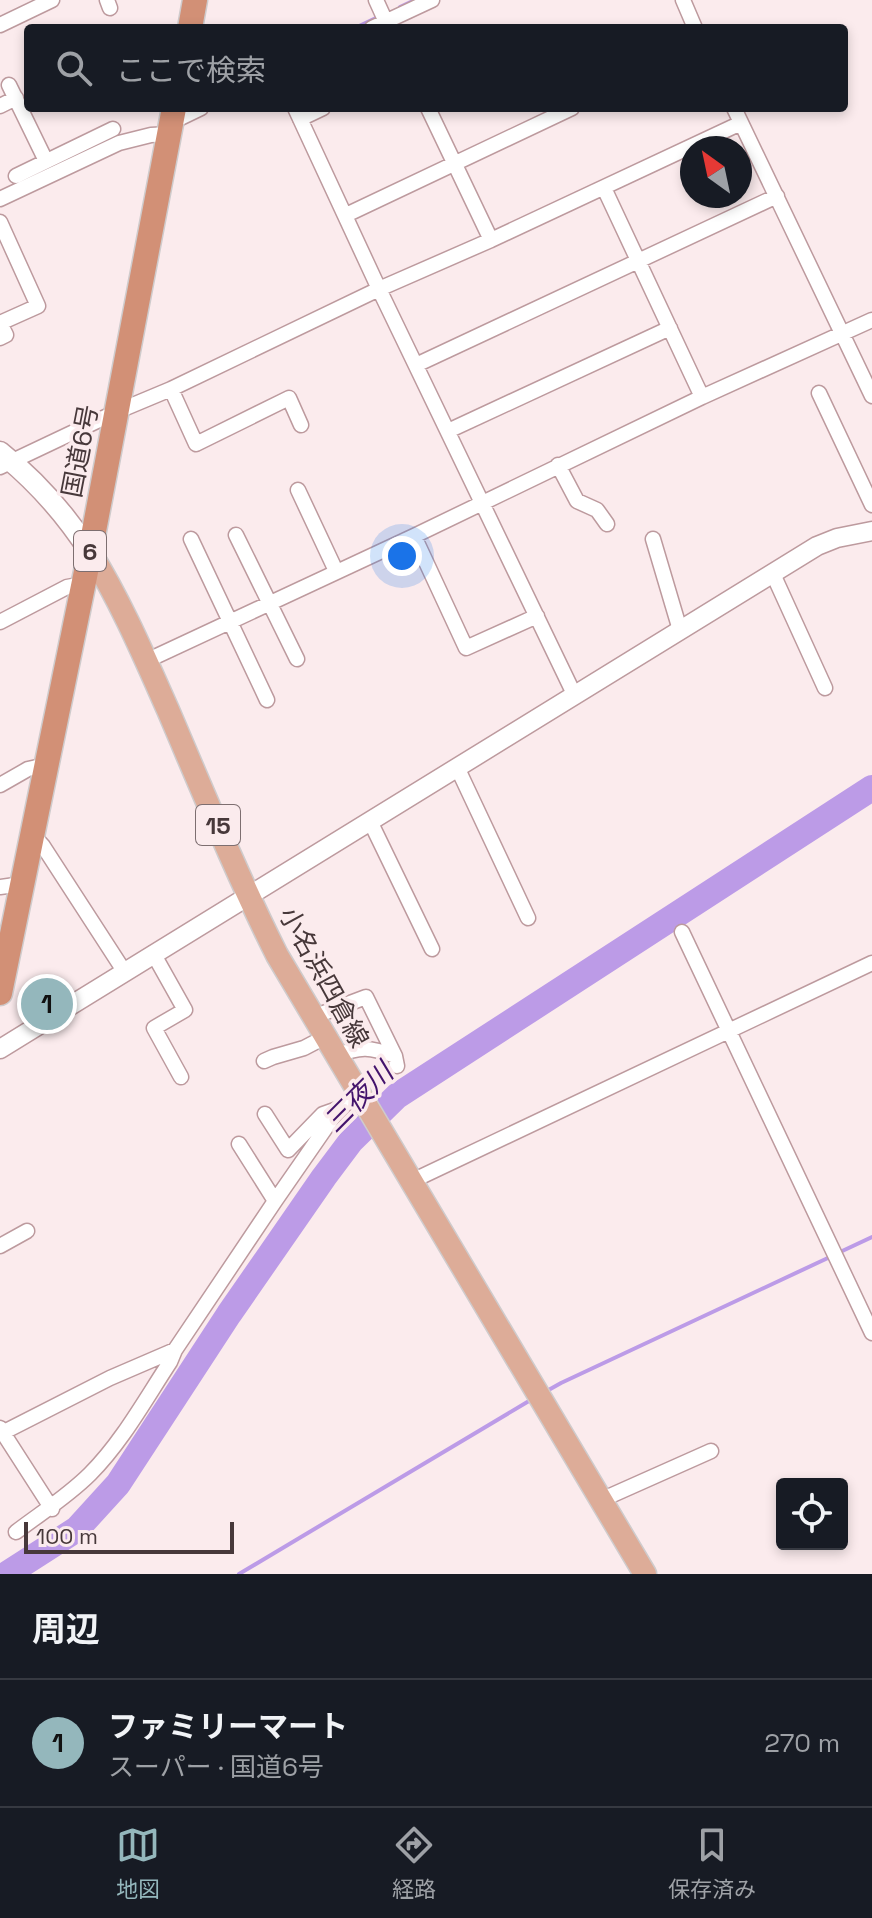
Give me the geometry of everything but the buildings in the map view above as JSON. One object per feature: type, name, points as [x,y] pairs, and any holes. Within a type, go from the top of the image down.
[{"type":"highway","points":[[191,24],[195,0]]},
{"type":"highway","name":"国道6号","points":[[0,993],[11,885],[32,834],[90,552],[172,121]]},
{"type":"main road","points":[[4,460],[65,516],[90,552]]},
{"type":"main road","name":"小名浜四倉線","points":[[90,552],[146,661],[277,955],[330,1046],[350,1099],[386,1140],[412,1181],[645,1574]]},
{"type":"street","points":[[0,25],[24,6],[52,0]]},
{"type":"street","points":[[376,0],[379,24]]},
{"type":"street","points":[[381,24],[432,0]]},
{"type":"street","points":[[683,0],[693,24]]},
{"type":"street","points":[[0,106],[12,92],[51,165]]},
{"type":"street","points":[[16,176],[151,135],[192,112]]},
{"type":"street","points":[[430,112],[491,240]]},
{"type":"street","points":[[346,215],[564,112]]},
{"type":"street","points":[[736,112],[872,396]]},
{"type":"street","points":[[298,113],[574,694]]},
{"type":"street","points":[[4,460],[171,389],[379,289],[741,123]]},
{"type":"street","points":[[0,199],[113,129]]},
{"type":"street","points":[[604,188],[702,397]]},
{"type":"street","points":[[416,365],[777,196]]},
{"type":"street","points":[[0,222],[38,306],[0,323],[6,335],[0,338]]},
{"type":"street","points":[[146,661],[702,397],[872,320]]},
{"type":"street","points":[[448,431],[670,328]]},
{"type":"street","points":[[171,389],[196,444],[289,398],[301,425]]},
{"type":"street","points":[[819,393],[872,505]]},
{"type":"street","points":[[558,465],[577,501],[597,510],[607,524]]},
{"type":"street","points":[[298,490],[336,571]]},
{"type":"street","points":[[0,1049],[817,546],[837,538],[872,531]]},
{"type":"street","points":[[236,535],[297,659]]},
{"type":"street","points":[[414,536],[466,648],[537,616]]},
{"type":"street","points":[[191,539],[267,700]]},
{"type":"street","points":[[653,539],[680,630]]},
{"type":"street","points":[[773,574],[825,688]]},
{"type":"street","points":[[0,622],[67,587],[83,584]]},
{"type":"street","points":[[0,785],[28,769],[46,765]]},
{"type":"street","points":[[457,767],[528,918]]},
{"type":"street","points":[[370,821],[432,949]]},
{"type":"street","points":[[32,834],[43,846],[124,971]]},
{"type":"street","points":[[682,932],[872,1333]]},
{"type":"street","points":[[153,953],[185,1010],[154,1028],[181,1077]]},
{"type":"street","points":[[412,1181],[872,963]]},
{"type":"street","points":[[264,1061],[304,1048],[330,1046],[372,1048],[396,1061],[366,997],[313,1017]]},
{"type":"street","points":[[265,1114],[288,1150],[323,1114],[350,1099]]},
{"type":"street","points":[[16,1532],[51,1508],[110,1452],[275,1201],[336,1113],[350,1099]]},
{"type":"street","points":[[239,1144],[275,1201]]},
{"type":"street","points":[[0,1246],[27,1231]]},
{"type":"street","points":[[51,1508],[1,1432],[175,1350]]},
{"type":"street","points":[[601,1500],[711,1451]]},
{"type":"waterway","points":[[400,7],[415,0]]},
{"type":"waterway","points":[[363,24],[378,17]]},
{"type":"waterway","name":"三夜川","points":[[7,1574],[77,1529],[118,1484],[229,1314],[324,1177],[351,1141],[397,1096],[872,788]]},
{"type":"waterway","points":[[838,1253],[872,1237]]},
{"type":"waterway","points":[[545,1392],[830,1257]]},
{"type":"waterway","points":[[239,1574],[534,1398]]},
{"type":"place","name":"ファミリーマート","points":[[47,1004]]}]
